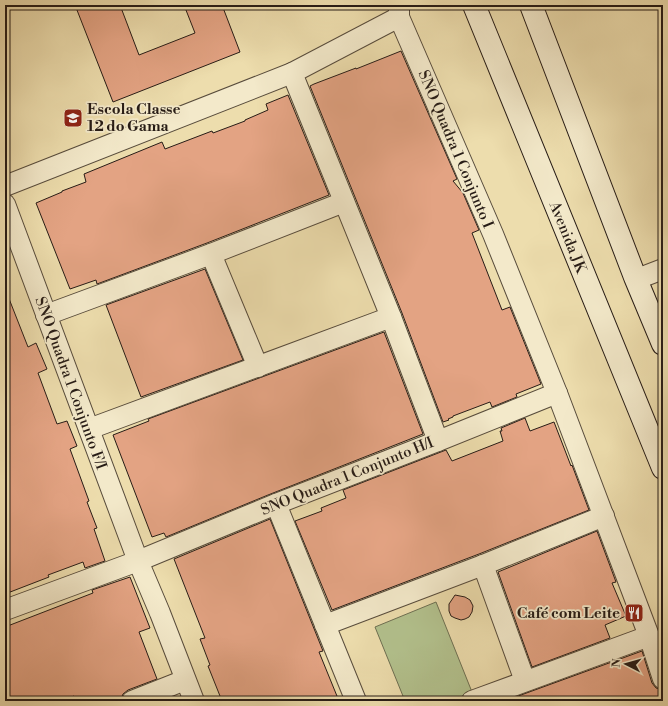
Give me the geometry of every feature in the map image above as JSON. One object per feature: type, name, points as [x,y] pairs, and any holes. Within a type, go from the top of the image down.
[{"type":"main road","name":"Avenida JK","points":[[474,5],[663,468]]},
{"type":"main road","points":[[531,5],[663,344]]},
{"type":"street","name":"SNO Quadra 1 Conjunto I","points":[[5,186],[292,73],[399,11],[493,234],[557,393],[649,636],[663,679]]},
{"type":"street","points":[[292,73],[391,317],[438,441]]},
{"type":"street","points":[[46,315],[211,254],[344,202]]},
{"type":"street","name":"SNO Quadra 1 Conjunto F/I","points":[[5,204],[138,561],[194,701]]},
{"type":"street","points":[[211,254],[258,367]]},
{"type":"street","points":[[637,280],[663,269]]},
{"type":"street","points":[[89,429],[391,317]]},
{"type":"street","name":"SNO Quadra 1 Conjunto H/I","points":[[5,610],[138,561],[276,504],[557,393]]},
{"type":"street","points":[[276,504],[356,701]]},
{"type":"street","points":[[325,625],[483,565],[604,516]]},
{"type":"street","points":[[483,565],[525,681]]},
{"type":"street","points":[[472,701],[649,636]]},
{"type":"street","points":[[132,701],[185,680]]},
{"type":"green space","points":[[436,602],[472,692],[451,701],[405,701],[375,627]]},
{"type":"building","points":[[75,5],[120,5],[139,55],[195,33],[184,5],[222,5],[240,52],[113,102]]},
{"type":"building","points":[[401,51],[457,179],[453,181],[463,193],[479,230],[472,233],[502,310],[510,307],[541,384],[516,394],[517,397],[492,407],[490,402],[453,416],[448,419],[449,420],[443,422],[402,313],[310,86]]},
{"type":"building","points":[[288,95],[329,195],[97,284],[96,280],[70,289],[36,203],[86,182],[84,174],[162,142],[165,149],[212,131],[213,133],[245,121],[268,110],[266,104]]},
{"type":"building","points":[[205,269],[243,360],[141,397],[106,305]]},
{"type":"building","points":[[6,291],[28,347],[36,343],[47,369],[38,373],[57,424],[67,421],[77,446],[70,449],[89,501],[87,502],[97,528],[94,529],[105,561],[85,568],[83,562],[48,575],[49,577],[5,594],[5,292]]},
{"type":"building","points":[[384,332],[423,434],[166,537],[164,533],[152,537],[113,435],[149,421],[148,419]]},
{"type":"building","points":[[525,418],[530,431],[554,422],[589,510],[332,610],[295,521],[322,511],[321,508],[346,498],[343,490],[446,450],[452,461],[503,441],[500,431],[502,431],[501,428]]},
{"type":"building","points":[[270,519],[323,651],[319,652],[339,701],[222,701],[208,666],[210,665],[200,639],[205,638],[174,559]]},
{"type":"building","points":[[597,531],[616,582],[612,583],[626,616],[605,625],[610,638],[532,667],[498,572]]},
{"type":"building","points":[[130,577],[150,628],[139,632],[157,679],[128,690],[123,694],[121,699],[115,701],[75,701],[74,696],[60,701],[5,701],[5,627],[93,593],[92,590]]},
{"type":"building","points":[[455,595],[465,597],[470,600],[473,606],[469,617],[461,620],[451,616],[449,604]]},
{"type":"building","points":[[642,651],[652,683],[656,688],[662,690],[663,701],[510,701],[510,699]]},
{"type":"place","name":"Escola Classe 12 do Gama","points":[[73,118]]},
{"type":"place","name":"Café com Leite","points":[[634,613]]}]
